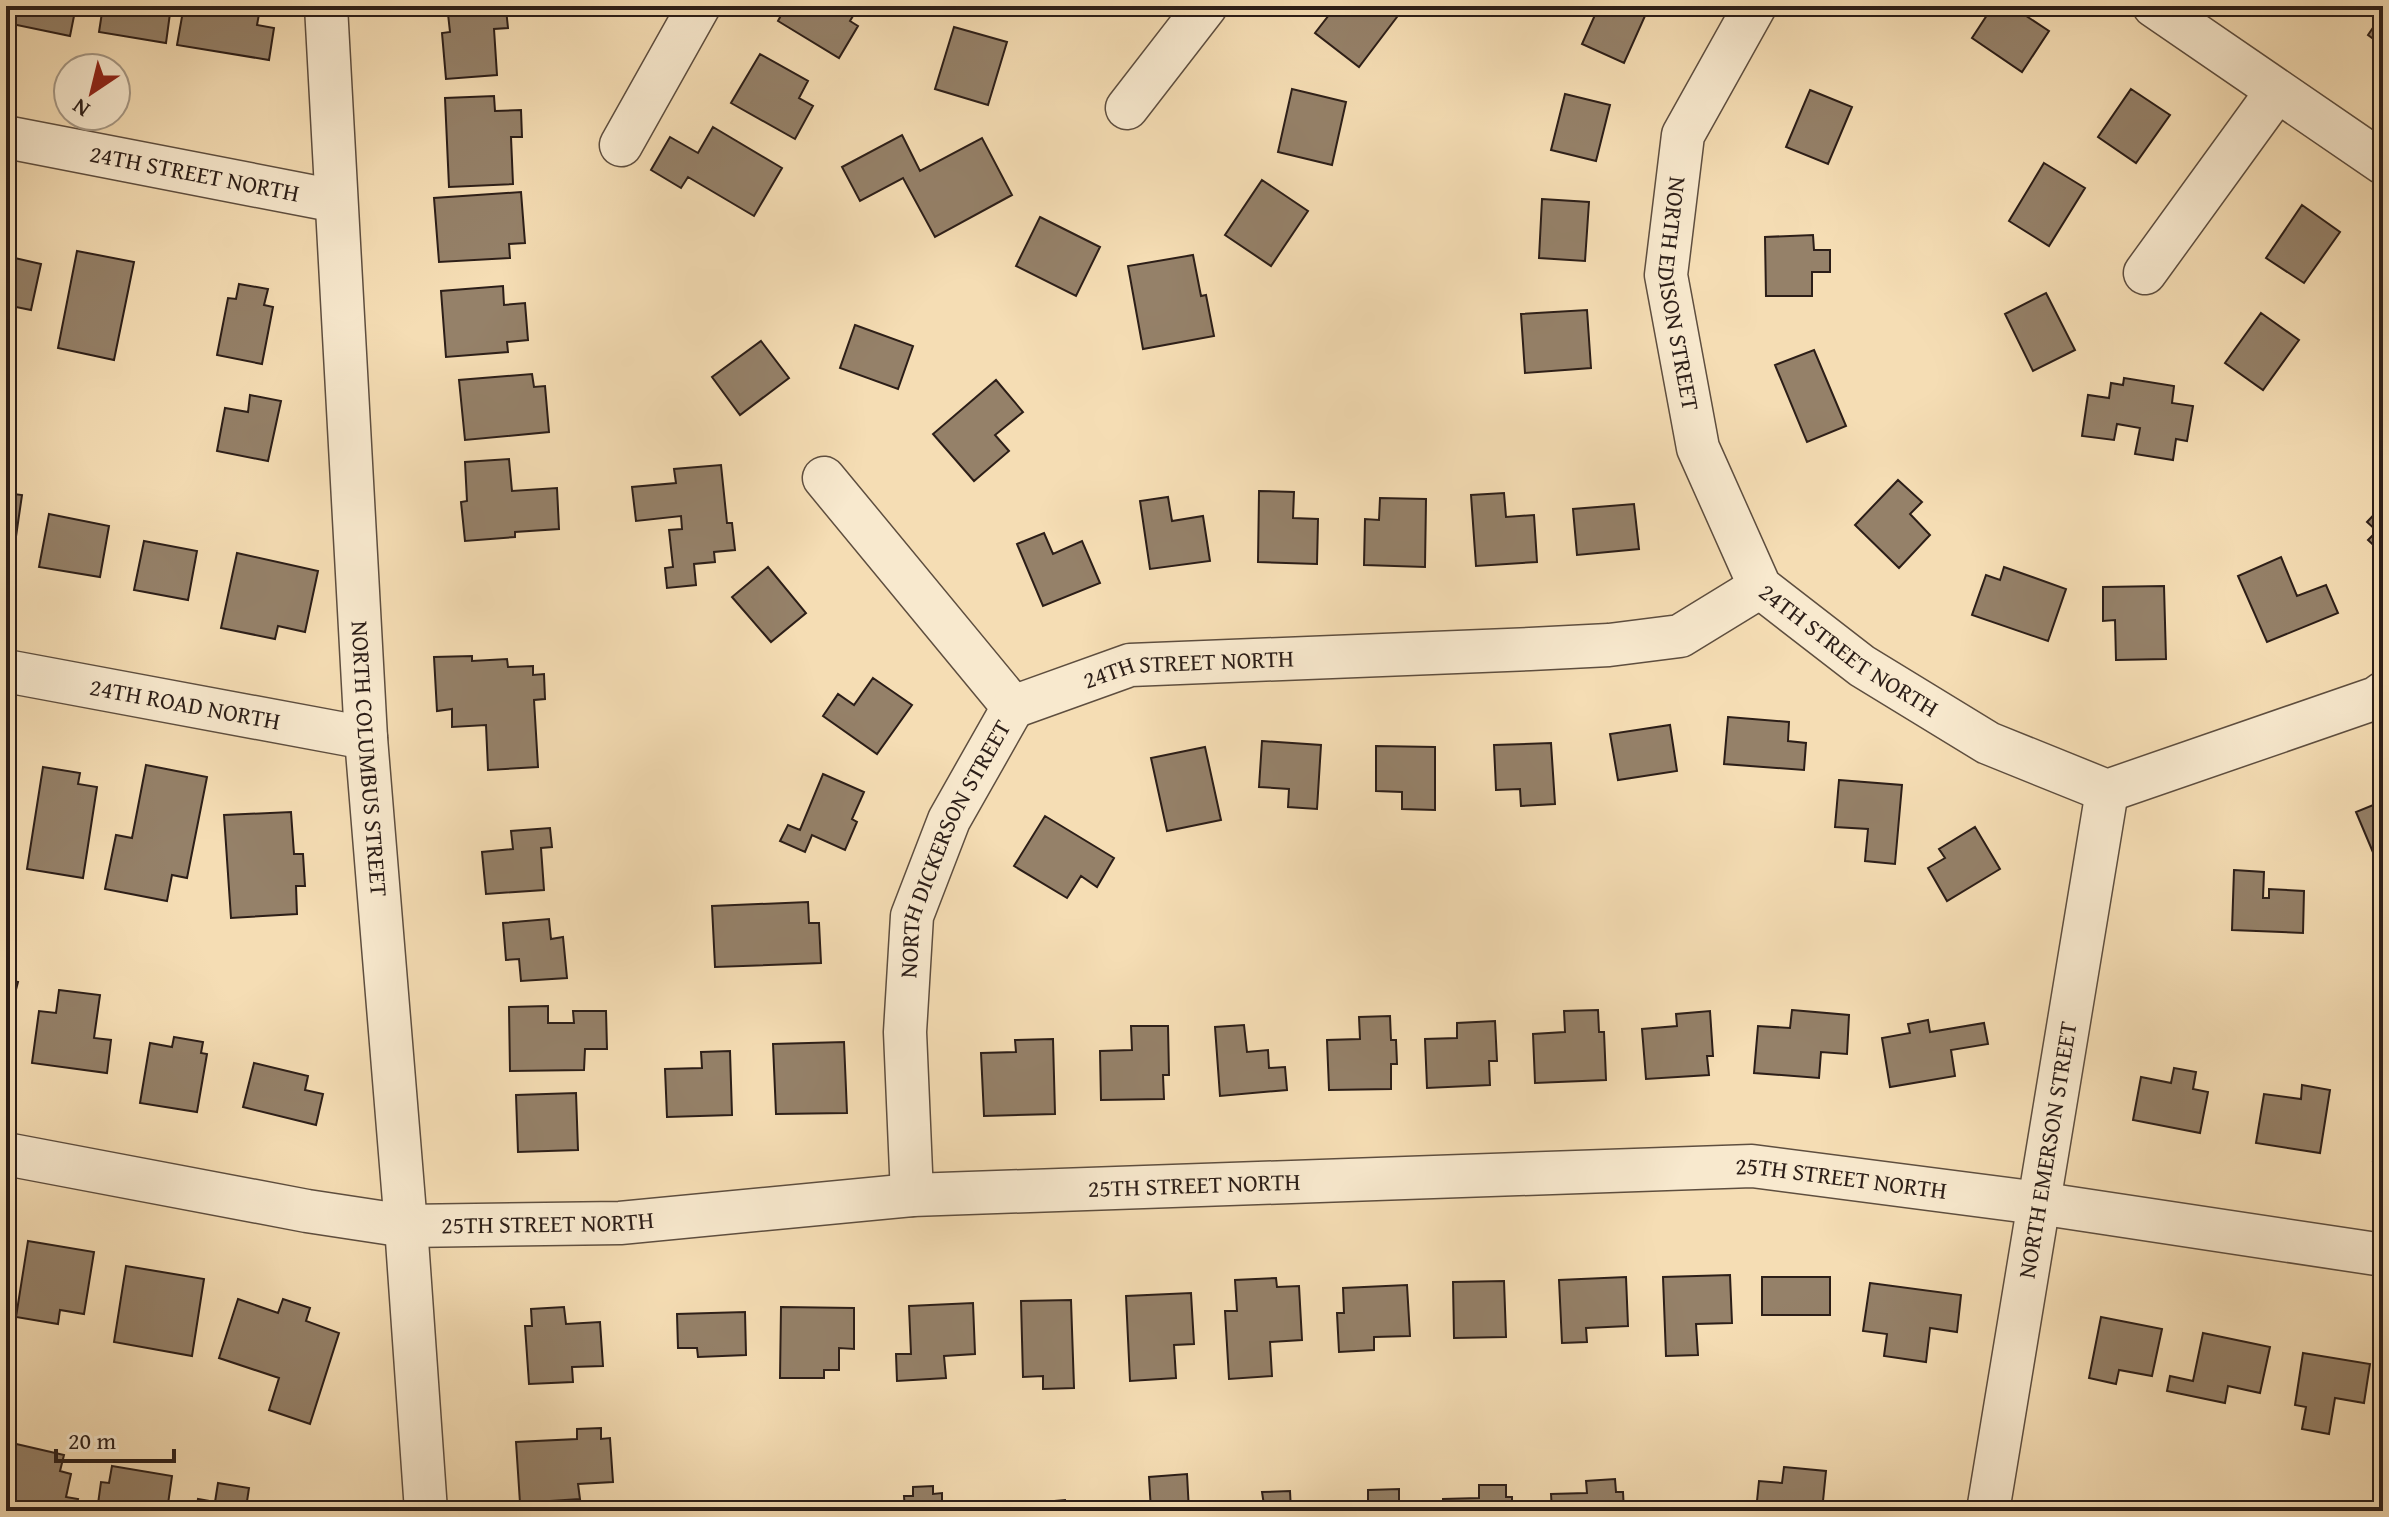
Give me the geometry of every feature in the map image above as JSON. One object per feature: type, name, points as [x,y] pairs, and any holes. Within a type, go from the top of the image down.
[{"type":"street","name":"NORTH COLUMBUS STREET","points":[[326,6],[366,738],[426,1511]]},
{"type":"street","points":[[621,145],[699,6]]},
{"type":"street","points":[[1127,108],[1206,6]]},
{"type":"street","name":"NORTH EDISON STREET","points":[[1755,6],[1683,135],[1666,275],[1698,448],[1760,587]]},
{"type":"street","points":[[2154,6],[2383,163]]},
{"type":"street","points":[[2145,273],[2277,91]]},
{"type":"street","name":"24TH STREET NORTH","points":[[6,137],[336,201]]},
{"type":"street","name":"NORTH DICKERSON STREET","points":[[824,478],[1013,707],[949,820],[912,916],[905,1032],[912,1195]]},
{"type":"street","name":"24TH STREET NORTH","points":[[1013,707],[1130,665],[1609,645],[1680,636],[1760,587],[1862,666],[1988,743],[2107,791]]},
{"type":"street","name":"24TH ROAD NORTH","points":[[6,671],[366,738]]},
{"type":"street","points":[[2107,791],[2383,693]]},
{"type":"street","name":"NORTH EMERSON STREET","points":[[1988,1511],[2107,791]]},
{"type":"street","name":"25TH STREET NORTH","points":[[6,1154],[307,1211],[406,1226],[620,1223],[912,1195],[1752,1166],[2038,1203],[2383,1255]]},
{"type":"building","points":[[15,6],[76,6],[70,36],[12,24]]},
{"type":"building","points":[[103,6],[171,6],[166,43],[99,32]]},
{"type":"building","points":[[204,6],[259,14],[257,25],[274,28],[269,60],[177,45],[183,11],[202,15]]},
{"type":"building","points":[[786,6],[859,6],[850,21],[858,26],[839,58],[778,21]]},
{"type":"building","points":[[1336,6],[1391,6],[1400,13],[1359,67],[1315,33]]},
{"type":"building","points":[[1599,6],[1649,7],[1624,63],[1582,44]]},
{"type":"building","points":[[1993,6],[2011,6],[2049,31],[2022,72],[1972,38]]},
{"type":"building","points":[[506,9],[508,28],[494,29],[497,75],[446,79],[442,33],[450,32],[448,14]]},
{"type":"building","points":[[2383,13],[2383,46],[2368,35]]},
{"type":"building","points":[[954,27],[1007,42],[988,105],[935,89]]},
{"type":"building","points":[[760,54],[808,81],[799,98],[813,106],[795,139],[731,103]]},
{"type":"building","points":[[1292,89],[1346,102],[1332,165],[1278,152]]},
{"type":"building","points":[[2131,89],[2170,115],[2136,163],[2098,137]]},
{"type":"building","points":[[1810,90],[1852,107],[1828,164],[1786,147]]},
{"type":"building","points":[[1565,94],[1610,105],[1596,161],[1551,150]]},
{"type":"building","points":[[494,96],[495,111],[521,110],[522,137],[511,137],[513,184],[449,187],[445,98]]},
{"type":"building","points":[[713,127],[782,168],[754,216],[688,177],[681,188],[651,170],[670,137],[698,153]]},
{"type":"building","points":[[902,135],[920,171],[982,138],[1012,195],[935,237],[903,178],[860,201],[842,167]]},
{"type":"building","points":[[2044,163],[2085,188],[2049,246],[2009,221]]},
{"type":"building","points":[[1262,180],[1308,211],[1271,266],[1225,235]]},
{"type":"building","points":[[521,192],[525,243],[509,244],[510,258],[439,262],[434,198]]},
{"type":"building","points":[[1542,199],[1589,202],[1585,261],[1539,258]]},
{"type":"building","points":[[2302,205],[2340,232],[2304,283],[2266,258]]},
{"type":"building","points":[[1040,217],[1100,247],[1076,296],[1016,266]]},
{"type":"building","points":[[1813,235],[1814,250],[1830,250],[1830,272],[1812,272],[1812,296],[1766,296],[1765,237]]},
{"type":"building","points":[[77,251],[134,262],[114,360],[58,348]]},
{"type":"building","points":[[1193,255],[1201,296],[1206,295],[1214,336],[1143,349],[1128,266]]},
{"type":"building","points":[[6,256],[41,264],[31,310],[6,305]]},
{"type":"building","points":[[239,284],[268,289],[264,305],[273,307],[262,364],[217,355],[228,298],[236,299]]},
{"type":"building","points":[[503,286],[504,305],[525,303],[528,340],[507,342],[508,352],[446,357],[441,291]]},
{"type":"building","points":[[2046,293],[2075,350],[2033,371],[2005,314]]},
{"type":"building","points":[[1587,310],[1591,368],[1525,373],[1521,314]]},
{"type":"building","points":[[2261,313],[2299,340],[2263,390],[2225,363]]},
{"type":"building","points":[[855,325],[913,346],[898,389],[840,368]]},
{"type":"building","points":[[761,341],[789,378],[740,415],[712,377]]},
{"type":"building","points":[[1814,350],[1846,426],[1807,442],[1775,365]]},
{"type":"building","points":[[532,374],[534,387],[545,386],[549,432],[465,440],[459,380]]},
{"type":"building","points":[[2124,378],[2174,386],[2172,403],[2193,406],[2187,441],[2176,439],[2173,460],[2135,454],[2140,428],[2117,424],[2114,440],[2082,436],[2088,395],[2109,398],[2111,383],[2123,385]]},
{"type":"building","points":[[996,380],[1023,412],[995,435],[1009,451],[974,481],[933,434]]},
{"type":"building","points":[[250,395],[281,401],[268,461],[217,451],[225,408],[248,412]]},
{"type":"building","points":[[509,459],[512,491],[557,488],[559,529],[515,532],[515,537],[465,541],[461,502],[467,501],[465,462]]},
{"type":"building","points":[[721,465],[727,523],[732,523],[735,550],[714,552],[715,562],[694,564],[696,585],[667,588],[665,568],[673,567],[669,530],[682,529],[681,516],[636,521],[632,487],[676,483],[674,469]]},
{"type":"building","points":[[1898,480],[1922,502],[1910,514],[1930,535],[1899,568],[1855,525]]},
{"type":"building","points":[[1259,491],[1294,492],[1293,518],[1318,519],[1317,564],[1258,562]]},
{"type":"building","points":[[6,493],[22,495],[10,578],[6,577]]},
{"type":"building","points":[[1504,493],[1506,517],[1534,515],[1537,562],[1476,566],[1471,495]]},
{"type":"building","points":[[1168,497],[1172,521],[1203,516],[1210,561],[1150,569],[1140,501]]},
{"type":"building","points":[[1380,498],[1426,499],[1425,567],[1364,565],[1365,519],[1379,520]]},
{"type":"building","points":[[1634,504],[1639,549],[1577,555],[1573,509]]},
{"type":"building","points":[[2383,505],[2383,554],[2368,540],[2377,531],[2367,522]]},
{"type":"building","points":[[49,514],[109,526],[100,577],[39,567]]},
{"type":"building","points":[[1044,533],[1053,554],[1082,541],[1100,583],[1043,606],[1017,544]]},
{"type":"building","points":[[144,541],[197,551],[188,600],[134,590]]},
{"type":"building","points":[[237,553],[318,571],[305,632],[278,626],[275,639],[221,628]]},
{"type":"building","points":[[2281,557],[2297,596],[2326,585],[2338,613],[2267,642],[2238,576]]},
{"type":"building","points":[[768,567],[806,613],[771,642],[732,597]]},
{"type":"building","points":[[2004,567],[2066,589],[2048,641],[1972,615],[1986,575],[2000,580]]},
{"type":"building","points":[[2164,586],[2166,659],[2116,660],[2115,620],[2103,621],[2103,587]]},
{"type":"building","points":[[472,656],[472,661],[507,659],[508,667],[533,666],[533,675],[544,674],[545,699],[534,700],[538,767],[488,770],[486,725],[452,727],[452,709],[437,711],[434,657]]},
{"type":"building","points":[[873,678],[912,705],[877,754],[823,716],[838,694],[854,705]]},
{"type":"building","points":[[1728,717],[1789,722],[1788,741],[1806,743],[1804,770],[1724,764]]},
{"type":"building","points":[[1670,725],[1677,771],[1618,780],[1610,734]]},
{"type":"building","points":[[1262,741],[1321,745],[1317,809],[1288,807],[1289,789],[1259,787]]},
{"type":"building","points":[[1551,743],[1555,804],[1521,806],[1520,789],[1496,790],[1494,745]]},
{"type":"building","points":[[1376,746],[1435,747],[1435,810],[1402,809],[1402,792],[1376,791]]},
{"type":"building","points":[[1205,747],[1221,820],[1167,831],[1151,758]]},
{"type":"building","points":[[146,765],[207,777],[187,878],[172,875],[167,901],[105,889],[116,835],[132,838]]},
{"type":"building","points":[[43,767],[80,773],[78,784],[97,787],[83,878],[27,869]]},
{"type":"building","points":[[823,774],[864,792],[852,819],[857,822],[845,850],[812,835],[805,852],[780,841],[788,825],[800,830]]},
{"type":"building","points":[[1839,780],[1902,785],[1895,864],[1865,861],[1868,829],[1835,827]]},
{"type":"building","points":[[2383,801],[2383,876],[2356,812]]},
{"type":"building","points":[[291,812],[294,854],[303,854],[305,886],[296,886],[297,914],[231,918],[224,815]]},
{"type":"building","points":[[1045,816],[1114,858],[1097,887],[1081,876],[1067,898],[1014,866]]},
{"type":"building","points":[[1975,827],[2000,869],[1947,901],[1928,868],[1945,858],[1939,849]]},
{"type":"building","points":[[550,828],[552,847],[541,848],[544,890],[486,894],[482,852],[513,849],[511,831]]},
{"type":"building","points":[[2234,870],[2264,872],[2263,898],[2269,898],[2269,889],[2304,891],[2303,933],[2232,930]]},
{"type":"building","points":[[808,902],[809,923],[819,923],[821,963],[715,967],[712,906]]},
{"type":"building","points":[[549,919],[551,939],[563,937],[567,978],[521,981],[519,959],[506,960],[503,923]]},
{"type":"building","points":[[6,979],[18,982],[6,1028]]},
{"type":"building","points":[[59,990],[100,995],[94,1038],[111,1040],[107,1073],[32,1063],[39,1011],[56,1013]]},
{"type":"building","points":[[548,1006],[548,1023],[574,1023],[573,1011],[606,1011],[607,1049],[585,1049],[584,1070],[510,1071],[509,1007]]},
{"type":"building","points":[[1598,1010],[1599,1032],[1604,1032],[1606,1080],[1535,1083],[1533,1034],[1565,1032],[1564,1011]]},
{"type":"building","points":[[1792,1010],[1849,1015],[1847,1054],[1821,1052],[1819,1078],[1754,1073],[1758,1026],[1790,1028]]},
{"type":"building","points":[[1710,1011],[1713,1056],[1707,1056],[1709,1075],[1646,1079],[1642,1029],[1677,1026],[1676,1014]]},
{"type":"building","points":[[1390,1016],[1391,1040],[1396,1040],[1397,1064],[1391,1064],[1391,1089],[1329,1090],[1327,1040],[1360,1039],[1359,1017]]},
{"type":"building","points":[[1928,1020],[1930,1032],[1984,1023],[1988,1044],[1951,1050],[1955,1076],[1890,1087],[1882,1038],[1910,1033],[1908,1024]]},
{"type":"building","points":[[1495,1021],[1497,1061],[1489,1061],[1490,1085],[1427,1088],[1425,1039],[1457,1038],[1457,1023]]},
{"type":"building","points":[[1244,1025],[1247,1052],[1268,1050],[1269,1068],[1285,1067],[1287,1090],[1220,1096],[1215,1027]]},
{"type":"building","points":[[1131,1026],[1168,1026],[1169,1075],[1163,1075],[1164,1099],[1101,1100],[1100,1051],[1132,1050]]},
{"type":"building","points":[[174,1037],[203,1042],[201,1053],[207,1054],[197,1112],[140,1103],[150,1043],[172,1047]]},
{"type":"building","points":[[1053,1039],[1055,1114],[984,1116],[981,1053],[1016,1052],[1015,1040]]},
{"type":"building","points":[[844,1042],[847,1113],[776,1114],[773,1044]]},
{"type":"building","points":[[730,1051],[732,1115],[667,1117],[665,1069],[702,1068],[701,1052]]},
{"type":"building","points":[[254,1063],[308,1076],[305,1090],[323,1094],[316,1125],[243,1107]]},
{"type":"building","points":[[2174,1068],[2196,1072],[2193,1089],[2208,1092],[2200,1133],[2133,1120],[2141,1077],[2171,1083]]},
{"type":"building","points":[[2302,1085],[2330,1090],[2320,1153],[2256,1143],[2264,1094],[2301,1099]]},
{"type":"building","points":[[576,1093],[578,1150],[518,1152],[516,1095]]},
{"type":"building","points":[[2380,1116],[2383,1116],[2383,1162],[2373,1161]]},
{"type":"building","points":[[28,1241],[94,1252],[84,1314],[60,1310],[58,1324],[16,1317]]},
{"type":"building","points":[[126,1266],[204,1279],[192,1356],[114,1342]]},
{"type":"building","points":[[1730,1275],[1732,1323],[1696,1324],[1698,1355],[1666,1356],[1663,1277]]},
{"type":"building","points":[[1626,1277],[1628,1326],[1586,1328],[1587,1342],[1562,1343],[1559,1280]]},
{"type":"building","points":[[1762,1277],[1830,1277],[1830,1315],[1762,1315]]},
{"type":"building","points":[[1276,1278],[1277,1287],[1299,1286],[1302,1340],[1270,1342],[1272,1376],[1229,1379],[1225,1311],[1237,1311],[1235,1280]]},
{"type":"building","points":[[1504,1281],[1506,1337],[1454,1338],[1453,1282]]},
{"type":"building","points":[[1870,1283],[1961,1295],[1957,1332],[1930,1328],[1926,1362],[1884,1356],[1887,1334],[1863,1331]]},
{"type":"building","points":[[1407,1285],[1410,1336],[1374,1337],[1374,1350],[1339,1352],[1337,1313],[1344,1313],[1343,1288]]},
{"type":"building","points":[[1191,1293],[1194,1344],[1174,1345],[1176,1378],[1130,1381],[1126,1296]]},
{"type":"building","points":[[238,1299],[278,1313],[283,1299],[310,1308],[306,1321],[339,1333],[310,1424],[269,1410],[279,1378],[219,1358]]},
{"type":"building","points":[[1071,1300],[1074,1388],[1043,1389],[1043,1376],[1023,1377],[1021,1301]]},
{"type":"building","points":[[973,1303],[975,1354],[944,1356],[946,1378],[897,1381],[896,1354],[911,1354],[909,1306]]},
{"type":"building","points":[[564,1307],[566,1324],[600,1322],[603,1366],[572,1367],[573,1382],[529,1384],[525,1326],[532,1326],[531,1309]]},
{"type":"building","points":[[781,1307],[854,1308],[854,1349],[839,1348],[839,1370],[824,1370],[824,1378],[780,1378]]},
{"type":"building","points":[[745,1312],[746,1355],[698,1357],[697,1348],[678,1348],[677,1314]]},
{"type":"building","points":[[2101,1317],[2162,1329],[2152,1376],[2119,1370],[2116,1384],[2089,1378]]},
{"type":"building","points":[[2203,1333],[2270,1347],[2260,1393],[2228,1386],[2225,1403],[2167,1391],[2170,1376],[2193,1381]]},
{"type":"building","points":[[2303,1353],[2370,1364],[2364,1403],[2335,1398],[2329,1434],[2302,1429],[2306,1407],[2295,1405]]},
{"type":"building","points":[[601,1428],[601,1439],[610,1438],[613,1482],[578,1484],[580,1499],[520,1503],[516,1442],[577,1439],[577,1429]]},
{"type":"building","points":[[12,1443],[64,1455],[60,1471],[71,1474],[66,1497],[78,1499],[75,1511],[6,1509],[6,1470]]},
{"type":"building","points":[[112,1466],[172,1476],[167,1511],[97,1511],[101,1482],[109,1483]]},
{"type":"building","points":[[1784,1467],[1826,1471],[1822,1511],[1756,1511],[1759,1481],[1782,1483]]},
{"type":"building","points":[[1187,1474],[1189,1511],[1151,1511],[1149,1477]]},
{"type":"building","points":[[1615,1479],[1616,1492],[1623,1492],[1624,1511],[1552,1511],[1551,1494],[1587,1493],[1586,1481]]},
{"type":"building","points":[[218,1483],[249,1488],[246,1508],[266,1511],[196,1511],[198,1499],[215,1502]]},
{"type":"building","points":[[1479,1485],[1506,1485],[1506,1497],[1512,1497],[1512,1511],[1443,1511],[1443,1499],[1479,1498]]},
{"type":"building","points":[[933,1486],[933,1494],[942,1493],[942,1511],[905,1511],[904,1496],[913,1496],[913,1487]]},
{"type":"building","points":[[1399,1489],[1399,1505],[1412,1506],[1413,1511],[1335,1511],[1335,1505],[1368,1504],[1368,1490]]},
{"type":"building","points":[[1290,1491],[1291,1511],[1227,1511],[1227,1507],[1264,1505],[1262,1492]]},
{"type":"building","points":[[1065,1500],[1066,1511],[1008,1511],[1007,1505]]},
{"type":"building","points":[[324,1502],[356,1508],[355,1511],[322,1511]]}]
